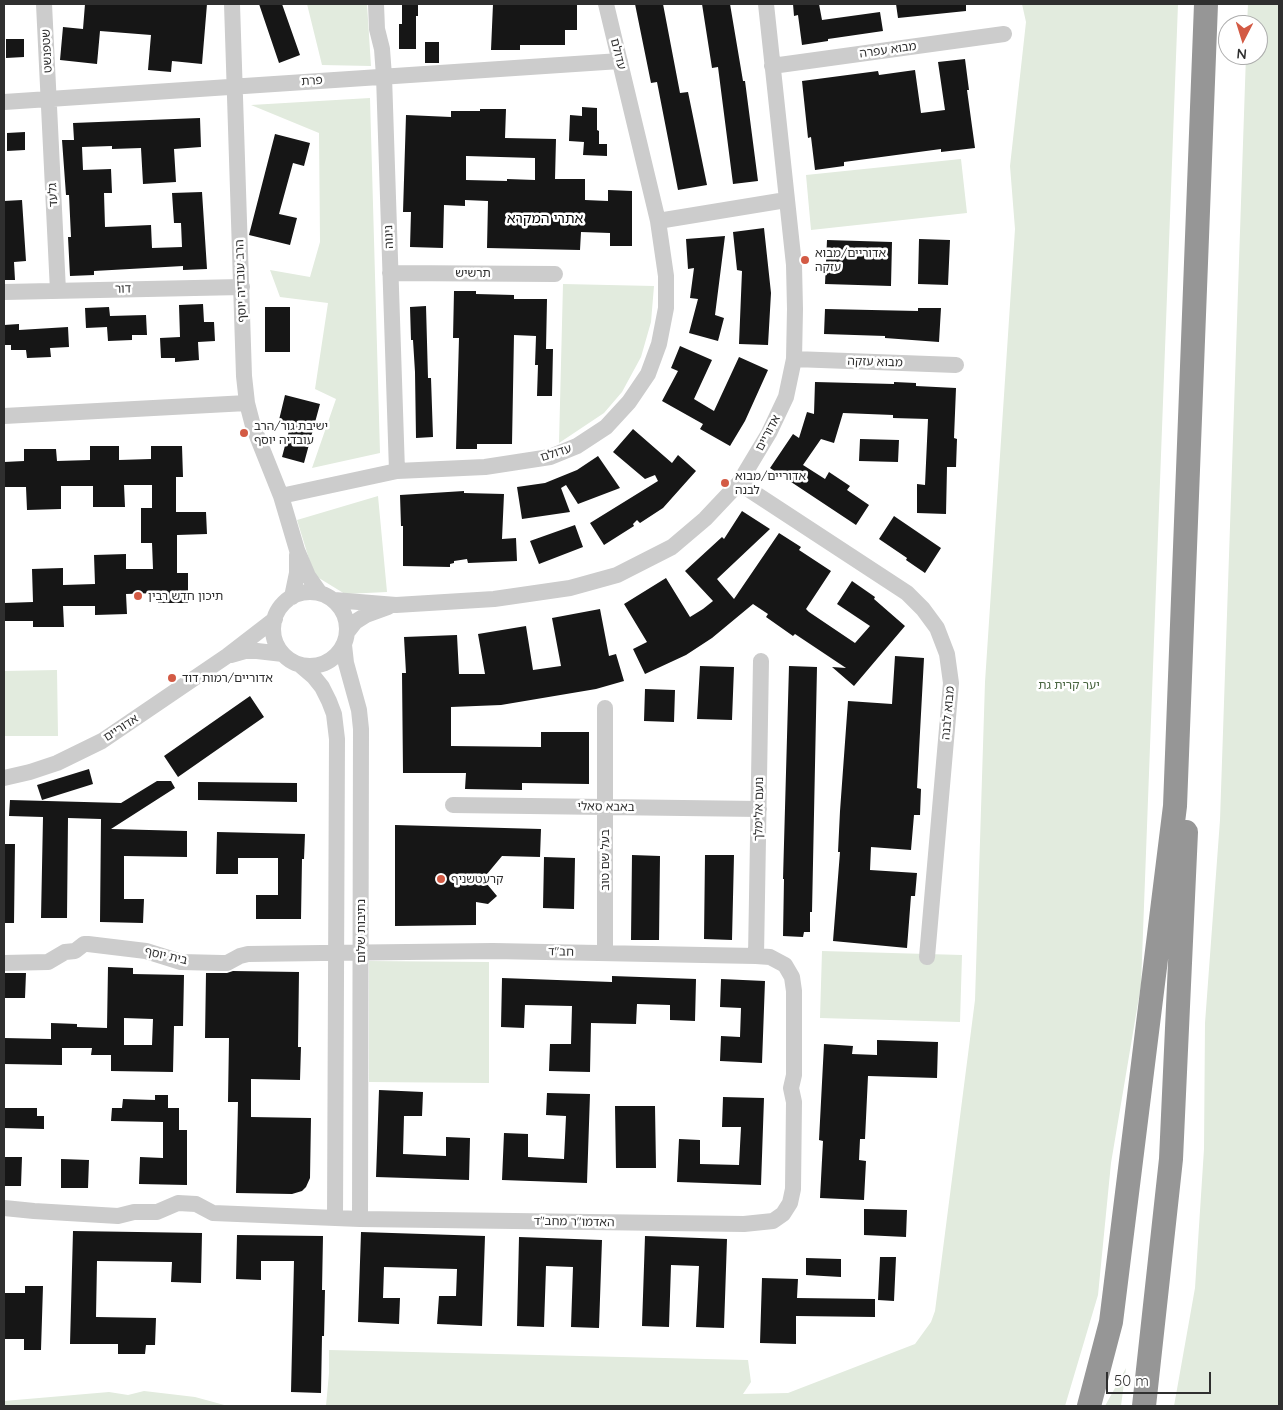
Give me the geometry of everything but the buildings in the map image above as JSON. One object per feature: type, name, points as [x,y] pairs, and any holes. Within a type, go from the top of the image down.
[{"type":"highway","points":[[1089,1406],[1111,1322],[1174,806],[1206,4]]},
{"type":"highway","points":[[1144,1406],[1171,1159],[1222,4]]},
{"type":"street","name":"שטפנשט","points":[[44,4],[49,99]]},
{"type":"street","name":"הרב עובדיה יוסף","points":[[232,4],[246,403],[253,426],[281,496],[297,550],[308,576],[327,597]]},
{"type":"street","name":"נינוה","points":[[376,4],[377,29],[382,49],[384,76],[396,471]]},
{"type":"street","name":"עדולם","points":[[281,496],[396,471],[485,467],[550,456],[577,446],[606,427],[630,402],[648,374],[659,344],[666,308],[666,276],[658,221],[606,4]]},
{"type":"street","name":"אדוריים","points":[[346,638],[355,622],[377,610],[396,605],[513,596],[570,588],[617,575],[672,547],[705,519],[739,483],[770,433],[786,397],[794,359],[796,309],[794,266],[766,4]]},
{"type":"street","name":"מבוא עפרה","points":[[772,66],[1004,34]]},
{"type":"street","name":"פרת","points":[[4,102],[620,61]]},
{"type":"street","name":"גלעד","points":[[49,99],[58,291]]},
{"type":"street","points":[[658,221],[786,200]]},
{"type":"street","name":"תרשיש","points":[[390,273],[555,274]]},
{"type":"street","name":"דור","points":[[4,292],[242,286]]},
{"type":"street","name":"מבוא עזקה","points":[[794,359],[956,365]]},
{"type":"street","points":[[4,416],[246,403]]},
{"type":"street","name":"מבוא לבנה","points":[[739,483],[906,593],[923,609],[937,628],[947,654],[951,683],[927,957]]},
{"type":"street","name":"הרב עובדיה יוסף","points":[[292,597],[297,573],[297,550]]},
{"type":"street","points":[[305,592],[327,597],[344,614],[346,638],[338,654],[316,666],[300,665],[291,661],[283,654],[274,638],[275,619],[281,606],[292,597],[305,592]]},
{"type":"street","name":"אדוריים","points":[[327,597],[396,605]]},
{"type":"street","name":"אדוריים","points":[[4,778],[56,763],[88,748],[129,723],[227,656],[275,619]]},
{"type":"street","name":"נתיבות שלום","points":[[346,638],[346,663],[359,710],[361,729],[360,1219]]},
{"type":"street","name":"אדוריים","points":[[227,656],[245,651],[283,654]]},
{"type":"street","name":"נועם אלימלך","points":[[749,956],[758,809],[762,661]]},
{"type":"street","name":"נתיבות שלום","points":[[300,665],[314,677],[322,688],[334,714],[336,726],[334,1218]]},
{"type":"street","name":"בעל שם טוב","points":[[605,953],[606,708]]},
{"type":"street","name":"באבא סאלי","points":[[453,805],[758,809]]},
{"type":"street","name":"בית יוסף","points":[[4,963],[48,962],[65,952],[76,951],[84,944],[146,952],[181,962],[227,963],[248,954],[361,952]]},
{"type":"street","name":"חב\"ד","points":[[361,952],[493,951],[749,956]]},
{"type":"street","name":"האדמו\"ר מחב\"ד","points":[[334,1218],[761,1223],[773,1221],[783,1214],[790,1202],[793,1189],[794,1102],[791,1088],[794,1075],[794,991],[792,977],[785,964],[770,958],[749,956]]},
{"type":"street","points":[[4,1208],[118,1216],[134,1212],[157,1212],[178,1203],[196,1204],[213,1213],[334,1218]]},
{"type":"green space","points":[[307,4],[367,4],[371,66],[322,65]]},
{"type":"green space","name":"יער קרית גת","points":[[1022,4],[1178,4],[1141,985],[1111,1163],[1098,1295],[1065,1406],[326,1406],[329,1350],[748,1360],[751,1382],[743,1394],[788,1393],[915,1344],[931,1322],[935,1311],[975,1000],[985,682],[1015,229],[1010,166],[1026,22]]},
{"type":"green space","points":[[1248,4],[1279,4],[1279,1406],[1174,1406],[1195,1288],[1204,1149],[1205,1023],[1220,820],[1246,65],[1268,65],[1268,15],[1247,15]]},
{"type":"green space","points":[[370,98],[380,453],[312,468],[336,399],[315,389],[328,303],[280,297],[270,270],[310,277],[320,242],[319,133],[251,105]]},
{"type":"green space","points":[[961,159],[967,213],[811,230],[806,175]]},
{"type":"green space","points":[[563,284],[654,286],[651,322],[641,357],[622,392],[604,413],[559,443]]},
{"type":"green space","points":[[378,496],[387,592],[345,594],[314,575],[297,520]]},
{"type":"green space","points":[[57,670],[58,736],[4,736],[4,671]]},
{"type":"green space","points":[[822,951],[962,955],[960,1022],[820,1018]]},
{"type":"green space","points":[[369,961],[489,962],[489,1083],[369,1082]]},
{"type":"green space","points":[[1126,1368],[1121,1406],[1105,1406]]},
{"type":"green space","points":[[144,1391],[195,1397],[228,1406],[4,1406],[4,1401],[109,1392],[128,1395]]},
{"type":"place","name":"אדוריים/מבוא עזקה","points":[[805,260]]},
{"type":"place","name":"ישיבת גור/הרב עובדיה יוסף","points":[[244,433]]},
{"type":"place","name":"אדוריים/מבוא לבנה","points":[[725,483]]},
{"type":"place","name":"תיכון חדש רבין","points":[[138,596]]},
{"type":"place","name":"אדוריים/רמות דוד","points":[[172,678]]},
{"type":"place","name":"קרעטשניף","points":[[441,879]]},
{"type":"district","name":"אתרי המקרא","points":[[545,219]]}]
